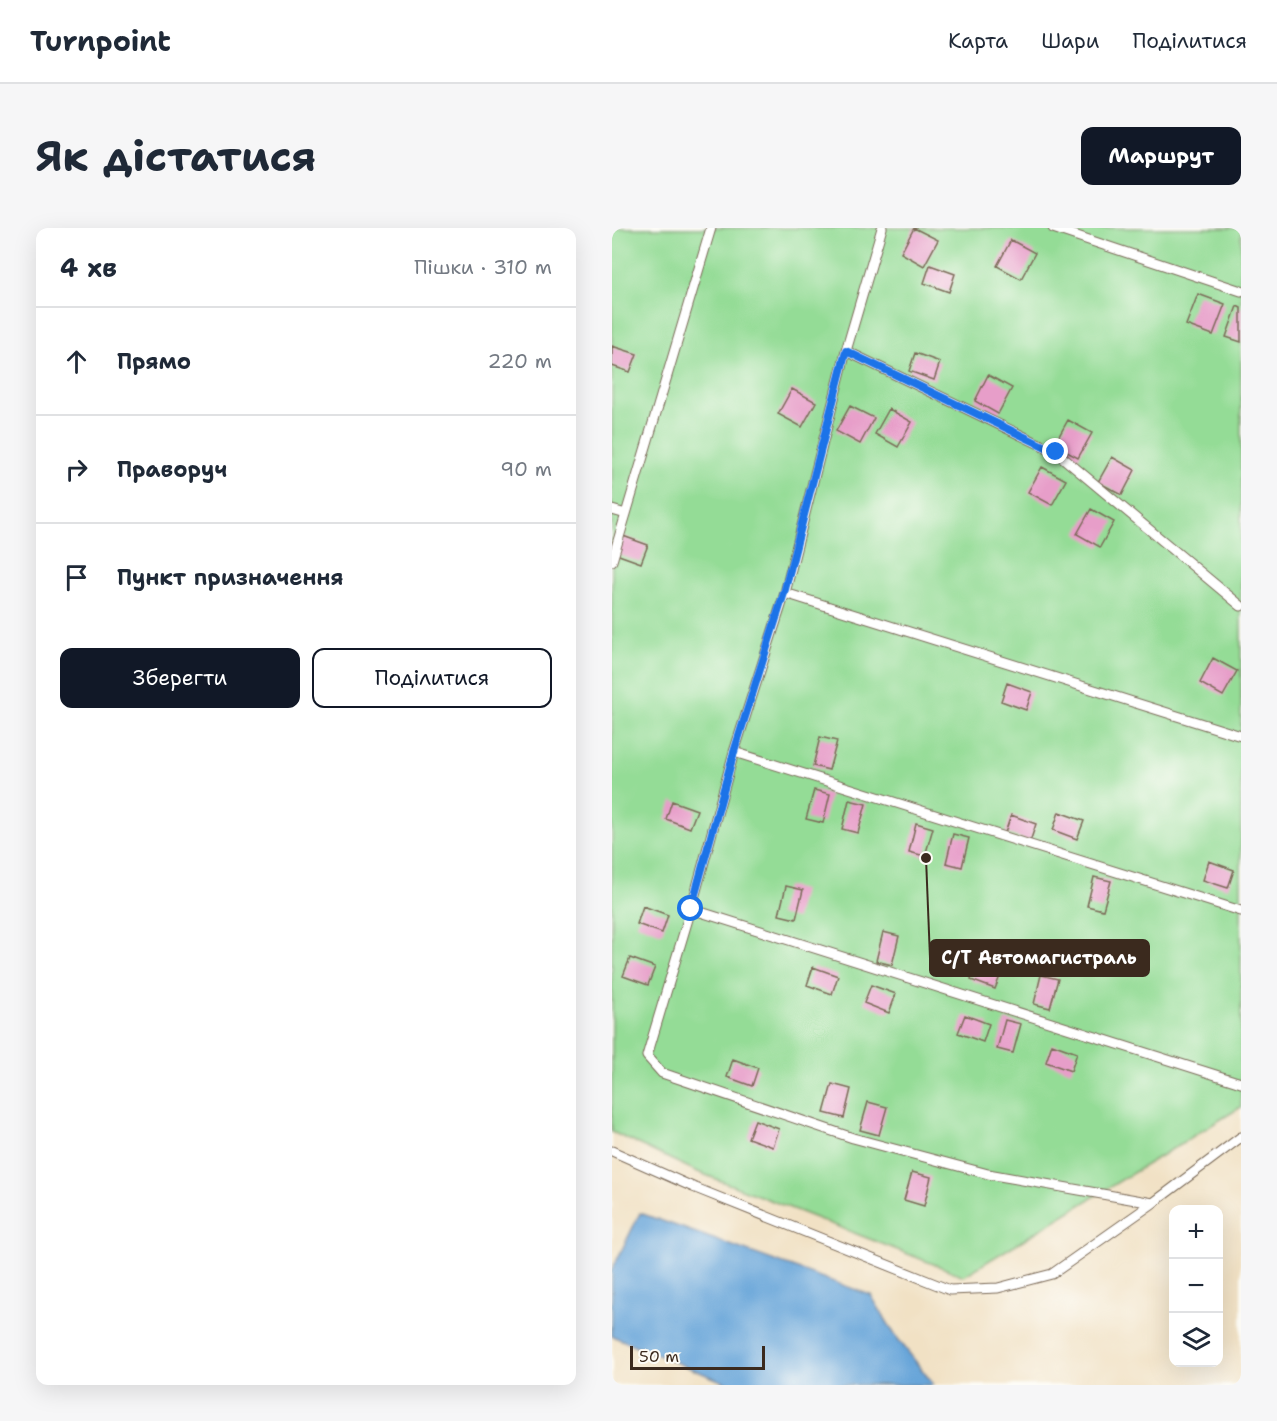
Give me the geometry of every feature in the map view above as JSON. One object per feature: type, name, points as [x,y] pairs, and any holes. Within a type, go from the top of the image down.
[{"type":"lane","points":[[612,561],[711,228]]},
{"type":"lane","points":[[882,228],[846,351],[784,593],[734,752],[691,909],[647,1056],[662,1073],[876,1144],[988,1174],[1153,1203]]},
{"type":"lane","points":[[1053,228],[1241,291]]},
{"type":"lane","points":[[846,351],[1056,452],[1241,606]]},
{"type":"lane","points":[[612,510],[626,514]]},
{"type":"lane","points":[[784,593],[1241,736]]},
{"type":"lane","points":[[734,752],[1241,911]]},
{"type":"lane","points":[[691,909],[1241,1083]]},
{"type":"lane","points":[[612,1151],[693,1187],[950,1290],[998,1288],[1052,1274],[1241,1137]]},
{"type":"green space","points":[[612,228],[1241,228],[1241,1107],[964,1276],[698,1172],[612,1132]]},
{"type":"water","points":[[640,1213],[871,1295],[895,1335],[934,1385],[731,1385],[612,1336],[612,1270]]},
{"type":"building","points":[[914,228],[938,240],[924,266],[901,253]]},
{"type":"building","points":[[1011,240],[1035,253],[1021,279],[997,266]]},
{"type":"building","points":[[930,265],[955,274],[949,292],[924,283]]},
{"type":"building","points":[[1198,294],[1225,304],[1213,335],[1186,325]]},
{"type":"building","points":[[1237,306],[1241,308],[1241,342],[1226,337]]},
{"type":"building","points":[[612,346],[637,354],[630,372],[612,366]]},
{"type":"building","points":[[915,353],[940,362],[934,380],[909,371]]},
{"type":"building","points":[[988,375],[1012,388],[998,414],[975,401]]},
{"type":"building","points":[[792,389],[816,402],[802,427],[778,414]]},
{"type":"building","points":[[850,406],[874,418],[860,444],[836,431]]},
{"type":"building","points":[[889,409],[912,422],[898,447],[875,434]]},
{"type":"building","points":[[1068,420],[1092,433],[1078,458],[1054,445]]},
{"type":"building","points":[[1112,457],[1135,470],[1122,495],[1098,482]]},
{"type":"building","points":[[1042,467],[1066,480],[1052,505],[1028,492]]},
{"type":"building","points":[[1091,509],[1114,522],[1100,547],[1077,534]]},
{"type":"building","points":[[623,536],[648,545],[641,563],[616,554]]},
{"type":"building","points":[[1213,658],[1237,671],[1223,696],[1200,683]]},
{"type":"building","points":[[1007,683],[1032,692],[1026,710],[1001,701]]},
{"type":"building","points":[[820,737],[837,741],[829,770],[813,766]]},
{"type":"building","points":[[814,790],[830,794],[823,823],[806,819]]},
{"type":"building","points":[[849,800],[866,804],[858,833],[842,829]]},
{"type":"building","points":[[672,801],[697,810],[690,828],[666,819]]},
{"type":"building","points":[[1059,812],[1084,821],[1077,839],[1053,830]]},
{"type":"building","points":[[1011,815],[1036,824],[1030,842],[1005,833]]},
{"type":"building","points":[[916,823],[933,828],[925,856],[909,852]]},
{"type":"building","points":[[953,834],[969,838],[962,867],[946,863]]},
{"type":"building","points":[[1209,861],[1234,870],[1228,888],[1203,880]]},
{"type":"building","points":[[1094,877],[1111,881],[1103,910],[1087,906]]},
{"type":"building","points":[[786,886],[803,890],[796,919],[779,915]]},
{"type":"building","points":[[643,906],[668,915],[662,933],[637,924]]},
{"type":"building","points":[[883,932],[899,936],[892,965],[876,961]]},
{"type":"building","points":[[630,958],[655,967],[648,985],[623,976]]},
{"type":"building","points":[[977,962],[1002,971],[995,989],[971,980]]},
{"type":"building","points":[[813,967],[838,976],[832,994],[807,985]]},
{"type":"building","points":[[1041,975],[1058,979],[1050,1008],[1034,1004]]},
{"type":"building","points":[[871,985],[896,994],[889,1013],[864,1003]]},
{"type":"building","points":[[965,1015],[989,1024],[983,1042],[958,1033]]},
{"type":"building","points":[[1005,1020],[1021,1024],[1013,1053],[997,1049]]},
{"type":"building","points":[[1052,1044],[1077,1053],[1071,1071],[1046,1062]]},
{"type":"building","points":[[733,1059],[758,1068],[752,1086],[727,1077]]},
{"type":"building","points":[[832,1084],[851,1089],[844,1118],[824,1113]]},
{"type":"building","points":[[868,1102],[887,1107],[879,1135],[860,1130]]},
{"type":"building","points":[[755,1120],[779,1129],[773,1147],[748,1138]]},
{"type":"building","points":[[912,1172],[931,1177],[924,1206],[904,1200]]},
{"type":"place","name":"С/Т Автомагистраль","points":[[926,858]]},
{"type":"route","points":[[691,909],[734,752],[784,593],[846,351],[1056,452]]}]
